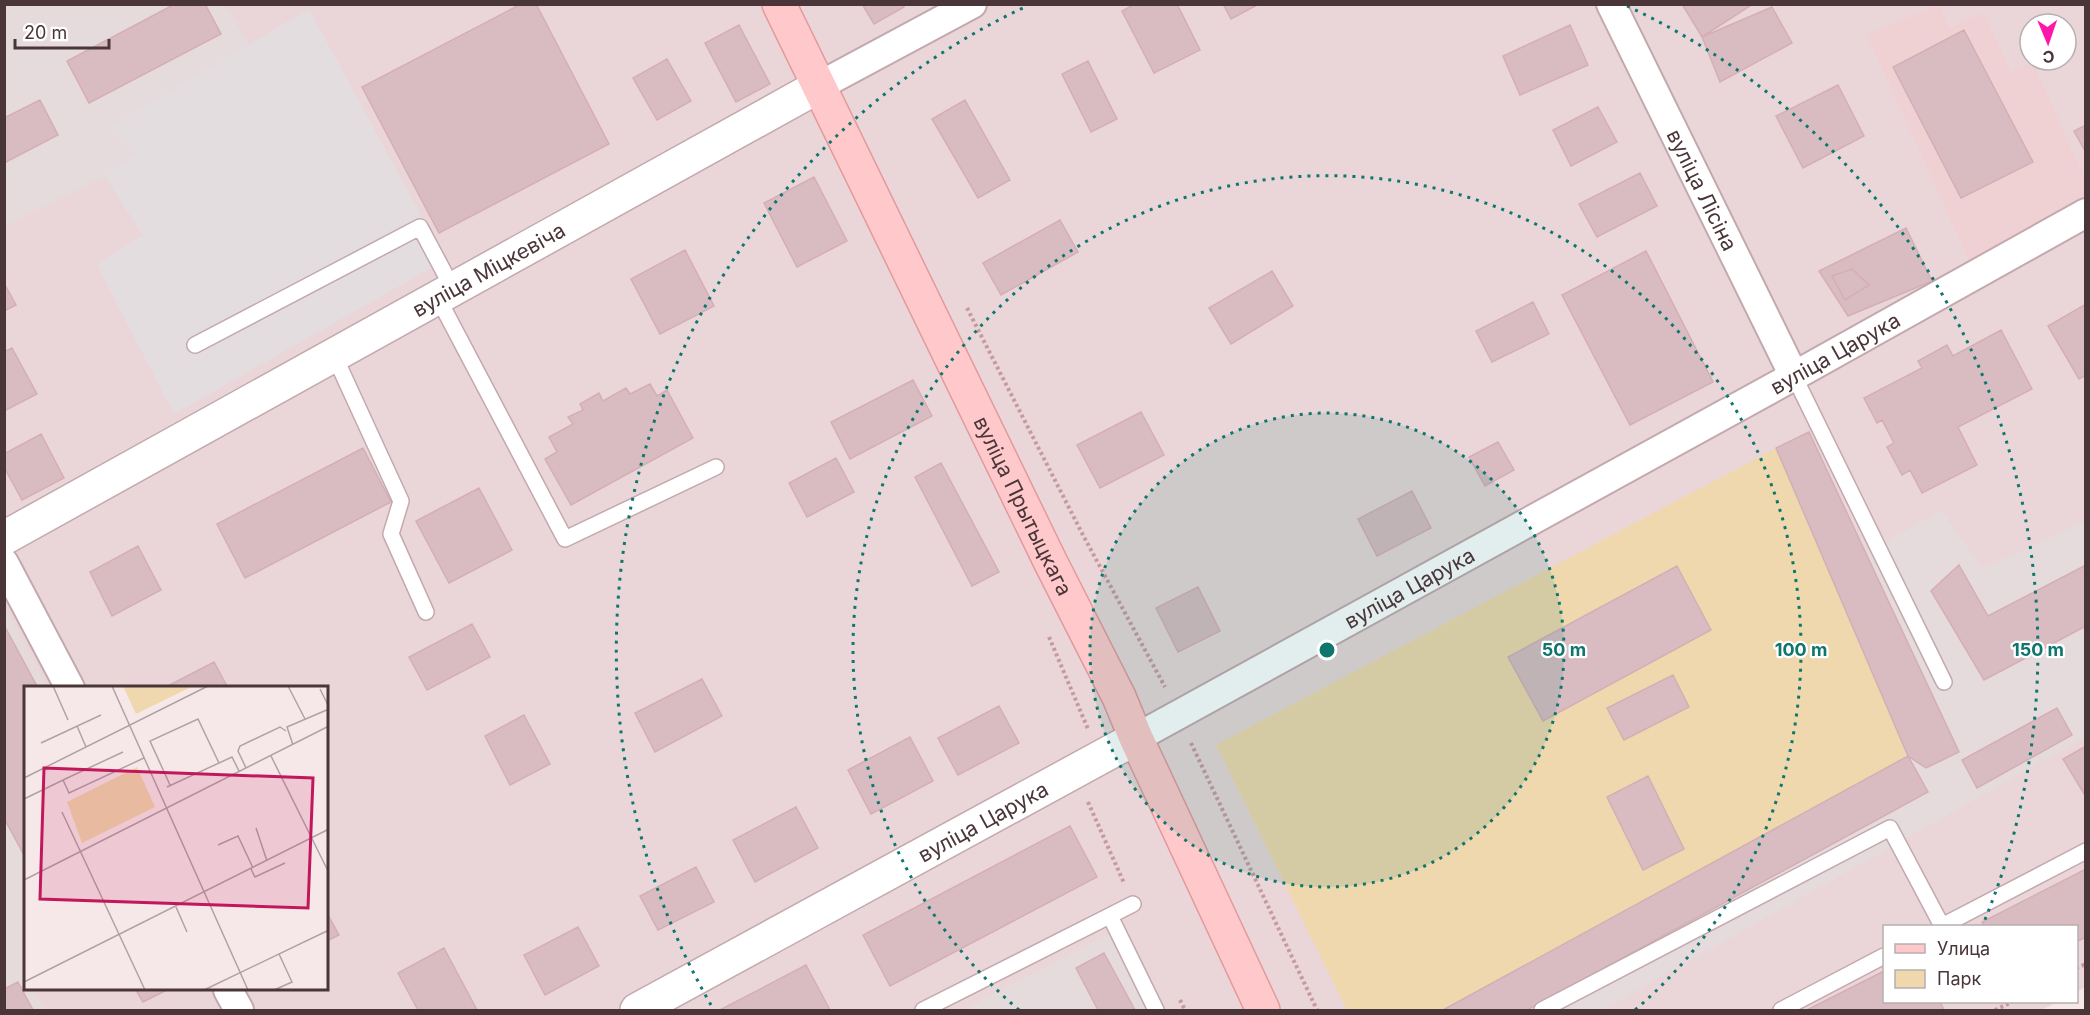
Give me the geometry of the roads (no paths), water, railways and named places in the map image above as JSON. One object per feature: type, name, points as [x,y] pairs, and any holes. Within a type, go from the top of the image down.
[{"type":"main road","name":"вуліца Прытыцкага","points":[[778,4],[1050,561],[1119,697],[1263,1011]]},
{"type":"street","name":"вуліца Міцкевіча","points":[[4,538],[819,86],[972,4]]},
{"type":"street","name":"вуліца Лісіна","points":[[1611,4],[1794,376]]},
{"type":"street","name":"вуліца Царука","points":[[637,1011],[1178,716],[2085,213]]},
{"type":"street","points":[[4,563],[69,686]]},
{"type":"street","points":[[229,991],[239,1011]]},
{"type":"lane","points":[[195,345],[420,227],[446,293],[565,539],[716,467]]},
{"type":"lane","points":[[334,355],[402,501],[391,534],[426,612]]},
{"type":"lane","points":[[1794,376],[1944,682]]},
{"type":"lane","points":[[1542,1011],[1890,828],[1941,925]]},
{"type":"lane","points":[[1944,925],[2085,851]]},
{"type":"lane","points":[[923,1011],[1133,904]]},
{"type":"lane","points":[[1110,916],[1156,1011]]},
{"type":"lane","points":[[1780,1011],[1883,957]]}]
